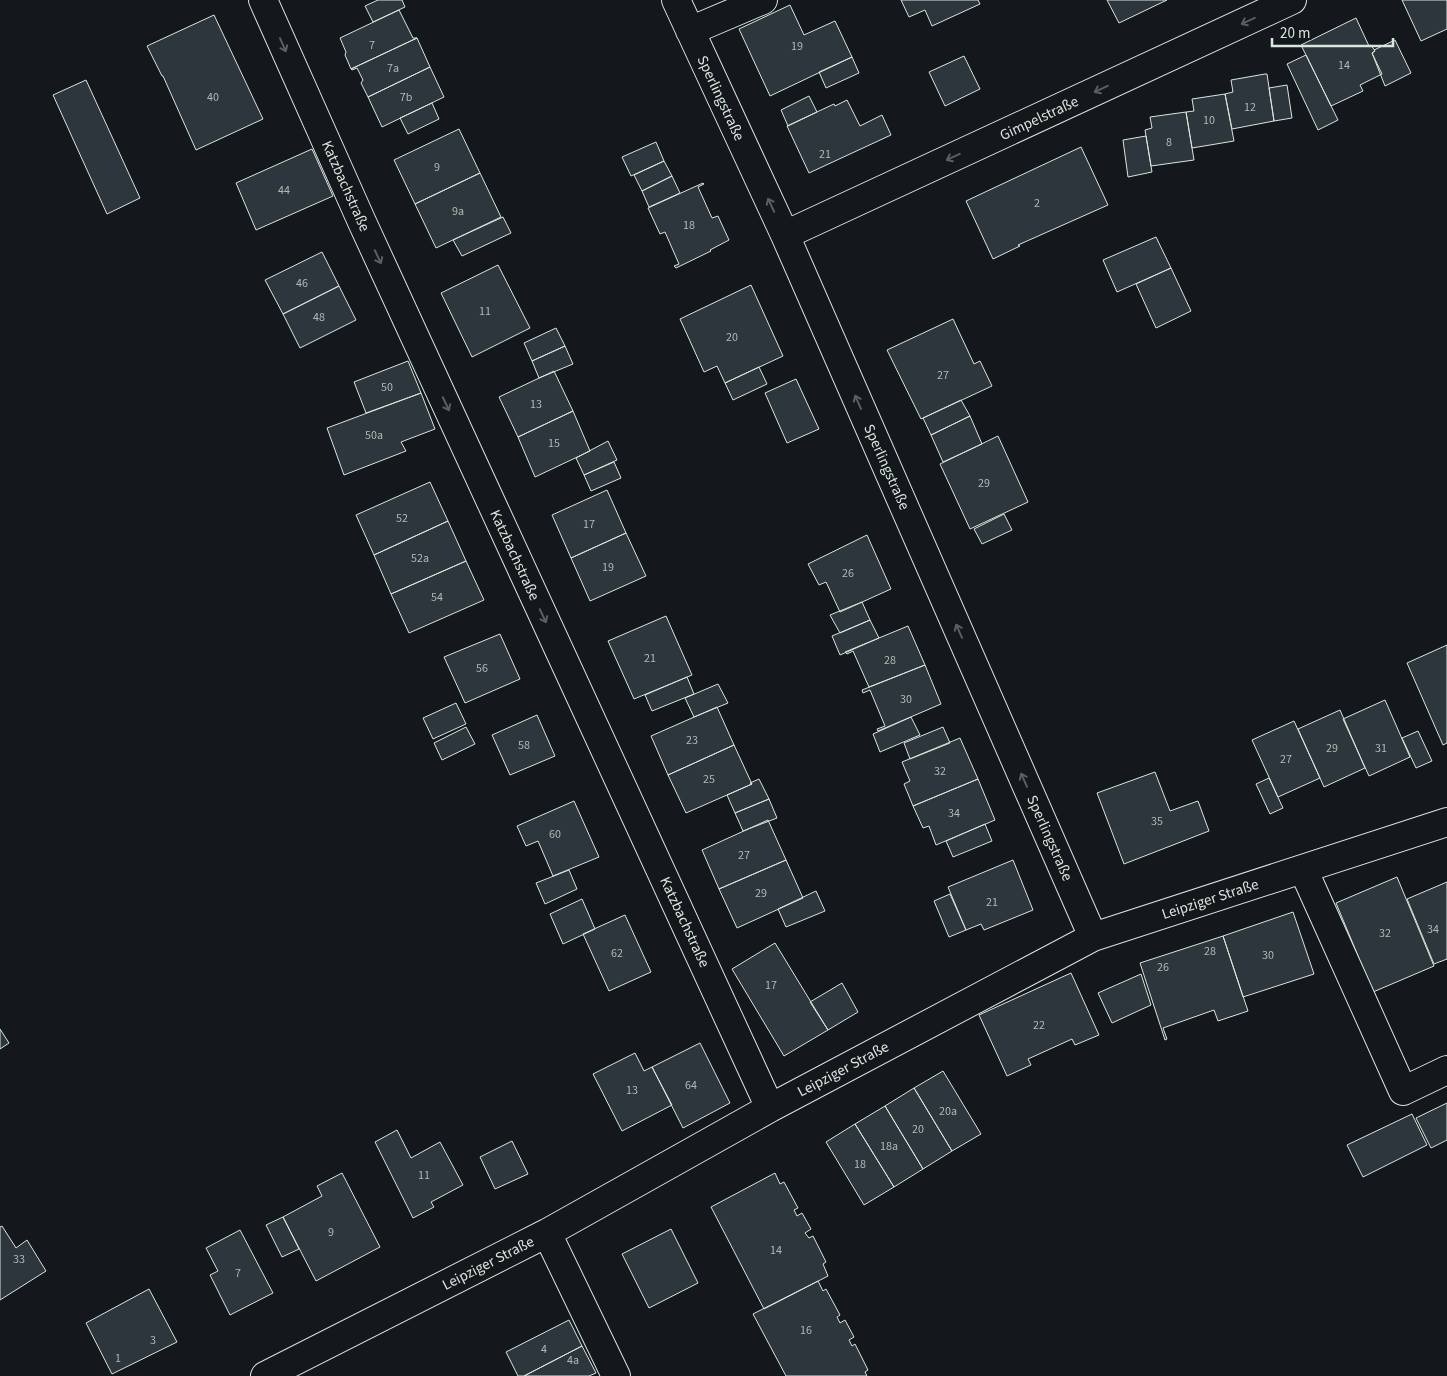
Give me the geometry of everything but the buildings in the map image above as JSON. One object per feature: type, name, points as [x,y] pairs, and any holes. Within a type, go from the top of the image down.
[{"type":"street","name":"Katzbachstraße","points":[[263,0],[362,222],[770,1108]]},
{"type":"street","name":"Sperlingstraße","points":[[676,0],[785,235],[1093,936]]},
{"type":"street","points":[[690,31],[763,0]]},
{"type":"street","name":"Gimpelstraße","points":[[785,235],[1292,0]]},
{"type":"street","name":"Leipziger Straße","points":[[265,1376],[547,1233],[770,1108],[1093,936],[1447,822]]},
{"type":"street","points":[[1303,869],[1403,1091],[1447,1070]]},
{"type":"street","points":[[547,1233],[616,1376]]}]
